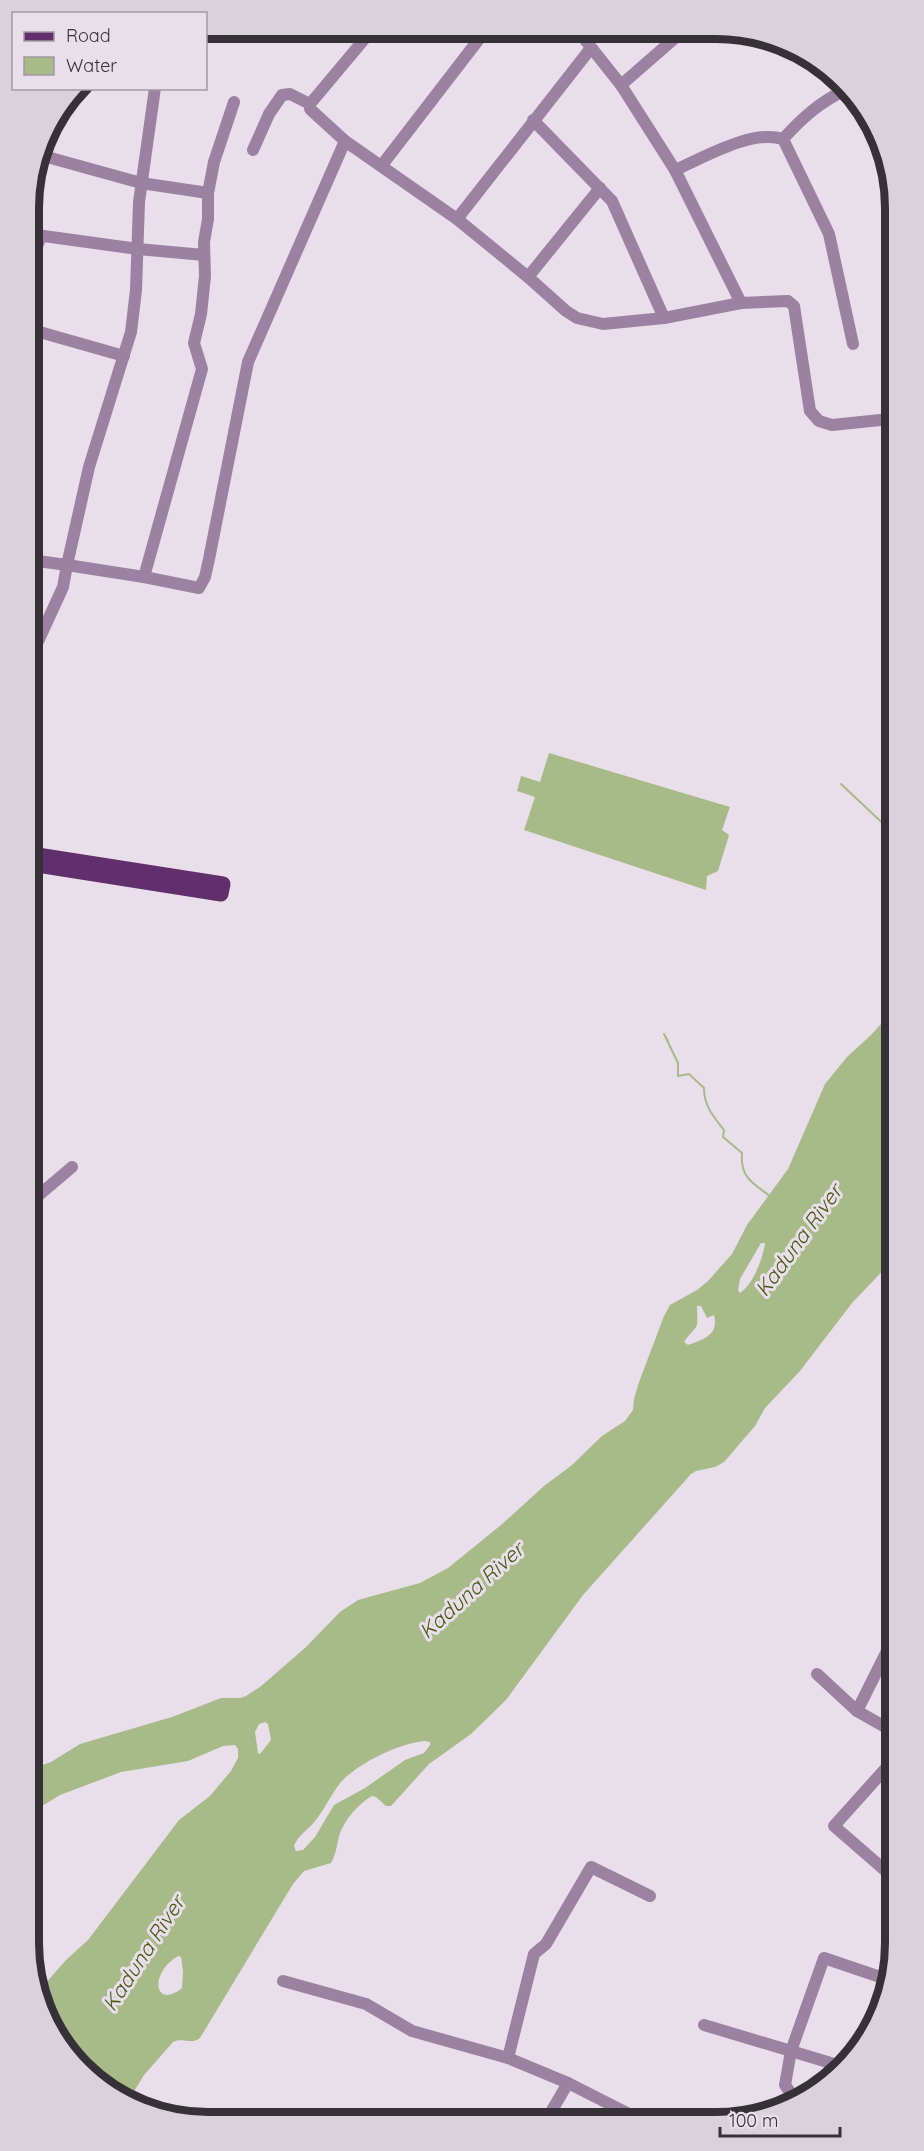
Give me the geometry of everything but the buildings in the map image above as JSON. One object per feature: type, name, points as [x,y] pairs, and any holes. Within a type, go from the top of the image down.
[{"type":"main road","points":[[39,856],[81,867]]},
{"type":"main road","points":[[39,864],[81,867],[223,884],[221,894]]},
{"type":"street","points":[[364,39],[310,104],[310,109],[345,141],[457,219],[566,311],[586,321],[603,324],[664,318],[741,303],[788,301],[794,306],[810,411],[819,421],[832,425],[885,420]]},
{"type":"street","points":[[382,165],[479,39]]},
{"type":"street","points":[[584,39],[621,85],[675,170],[741,303]]},
{"type":"street","points":[[621,85],[675,39]]},
{"type":"street","points":[[457,219],[532,120],[591,48]]},
{"type":"street","points":[[39,639],[63,587],[89,467],[131,332],[141,183],[155,90]]},
{"type":"street","points":[[783,139],[803,117],[839,93]]},
{"type":"street","points":[[253,150],[269,114],[282,95],[290,94],[310,104]]},
{"type":"street","points":[[144,577],[202,369],[194,344],[201,314],[205,276],[204,242],[208,219],[208,193],[214,162],[234,102]]},
{"type":"street","points":[[532,120],[612,201],[664,318]]},
{"type":"street","points":[[675,170],[746,140],[772,136],[783,139],[829,234],[853,345]]},
{"type":"street","points":[[39,561],[144,577],[199,588],[202,584],[248,362],[345,141]]},
{"type":"street","points":[[47,157],[141,183],[208,193]]},
{"type":"street","points":[[528,277],[600,188]]},
{"type":"street","points":[[39,236],[204,255]]},
{"type":"street","points":[[39,332],[124,356]]},
{"type":"street","points":[[39,623],[46,623]]},
{"type":"street","points":[[39,1196],[72,1167]]},
{"type":"street","points":[[857,1711],[885,1655]]},
{"type":"street","points":[[817,1674],[857,1711],[885,1727]]},
{"type":"street","points":[[885,1768],[834,1826],[885,1870]]},
{"type":"street","points":[[508,2058],[534,1954],[546,1944],[591,1867],[650,1896]]},
{"type":"street","points":[[791,2095],[785,2085],[791,2052],[824,1958],[882,1977]]},
{"type":"street","points":[[283,1981],[366,2004],[412,2031],[508,2058],[568,2083],[625,2112]]},
{"type":"street","points":[[704,2025],[833,2064]]},
{"type":"street","points":[[551,2112],[568,2083]]},
{"type":"water","points":[[549,753],[730,807],[722,830],[729,835],[718,871],[707,876],[706,890],[524,830],[535,797],[517,791],[521,776],[540,782]]},
{"type":"water","name":"Kaduna River","points":[[885,1020],[885,1268],[852,1303],[800,1371],[765,1408],[755,1426],[724,1462],[691,1474],[583,1595],[506,1700],[471,1734],[429,1764],[391,1806],[386,1806],[372,1796],[352,1813],[341,1830],[331,1863],[304,1871],[293,1884],[200,2038],[193,2041],[173,2042],[144,2075],[132,2094],[105,2077],[74,2046],[52,2008],[44,1985],[88,1940],[179,1820],[210,1796],[231,1771],[238,1758],[238,1749],[235,1745],[223,1746],[188,1761],[121,1772],[60,1795],[39,1808],[39,1766],[51,1762],[80,1744],[172,1717],[221,1698],[246,1696],[260,1687],[306,1647],[340,1612],[358,1600],[420,1583],[448,1568],[572,1465],[602,1436],[625,1421],[633,1410],[639,1382],[670,1305],[708,1281],[732,1254],[747,1225],[788,1169],[825,1084],[847,1057]],"holes":[[[761,1243],[765,1243],[757,1271],[740,1293],[738,1290],[740,1279]],[[697,1306],[701,1306],[707,1318],[714,1315],[714,1327],[709,1335],[688,1345],[684,1342],[696,1327]],[[265,1722],[268,1724],[271,1740],[260,1754],[255,1732],[259,1724]],[[425,1741],[430,1742],[430,1745],[424,1753],[405,1760],[365,1788],[334,1805],[315,1837],[303,1850],[296,1851],[294,1846],[298,1839],[319,1816],[334,1791],[348,1775],[368,1761]],[[178,1956],[181,1957],[183,1972],[182,1988],[173,1994],[166,1995],[161,1992],[159,1980],[168,1963]]]},
{"type":"waterway","points":[[841,784],[885,825]]},
{"type":"waterway","points":[[668,1041],[664,1034],[678,1063],[678,1076],[689,1074],[704,1088],[707,1106],[724,1130],[723,1137],[742,1153],[745,1174],[770,1196]]}]
